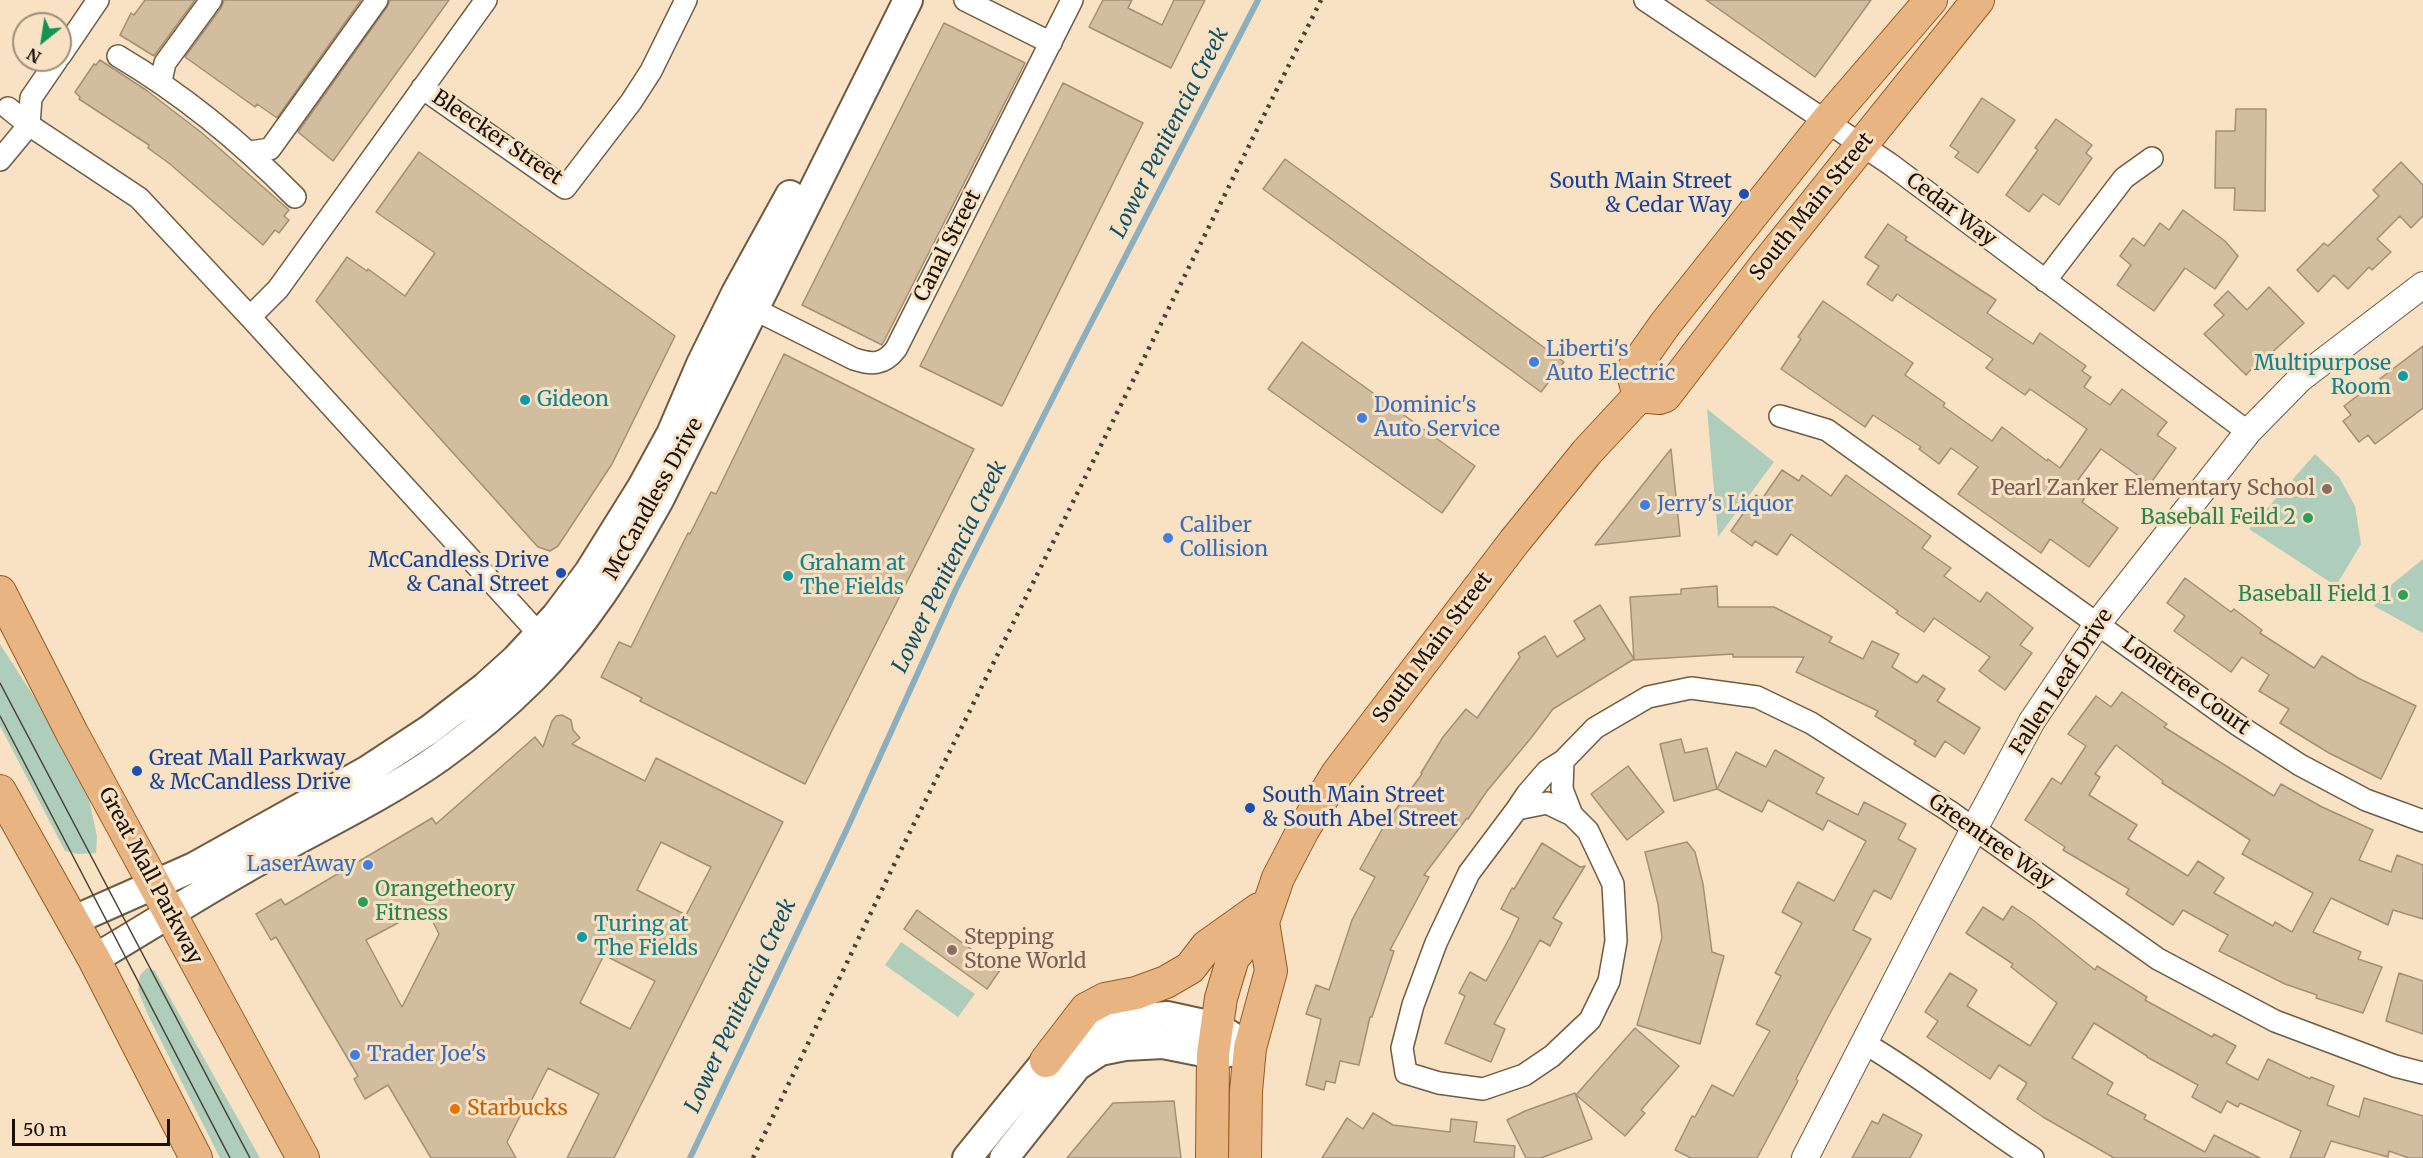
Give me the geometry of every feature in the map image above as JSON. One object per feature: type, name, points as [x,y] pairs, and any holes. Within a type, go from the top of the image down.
[{"type":"main road","name":"McCandless Drive","points":[[72,921],[194,867],[409,745],[485,687],[539,634],[589,572],[642,487],[671,434],[701,364],[731,303],[779,216],[887,0]]},
{"type":"main road","name":"McCandless Drive","points":[[94,959],[244,869],[388,789],[440,757],[488,719],[533,678],[581,622],[625,560],[659,500],[908,0]]},
{"type":"main road","name":"South Main Street","points":[[1639,396],[1632,371],[1666,323],[1826,122],[1930,0]]},
{"type":"main road","name":"South Main Street","points":[[1639,396],[1659,398],[1665,396],[1978,0]]},
{"type":"main road","name":"South Main Street","points":[[1212,1158],[1215,1041],[1221,998],[1233,958],[1267,911],[1278,878],[1303,830],[1337,774],[1521,533],[1587,452],[1639,396]]},
{"type":"main road","name":"Great Mall Parkway","points":[[0,592],[72,733],[303,1158]]},
{"type":"main road","points":[[0,791],[94,959],[196,1158]]},
{"type":"main road","name":"South Main Street","points":[[1245,1158],[1246,1091],[1251,1048],[1271,971],[1267,911]]},
{"type":"main road","points":[[967,1158],[1086,1009],[1105,999],[1136,993],[1166,982],[1190,968],[1207,946],[1267,911]]},
{"type":"main road","points":[[1046,1061],[1086,1033],[1114,1021],[1167,1016],[1215,1041]]},
{"type":"main road","points":[[1004,1158],[1077,1066],[1100,1051],[1125,1046],[1215,1041],[1251,1048]]},
{"type":"street","points":[[72,38],[98,0]]},
{"type":"street","points":[[161,81],[165,63],[211,0]]},
{"type":"street","points":[[250,152],[270,149],[377,0]]},
{"type":"street","points":[[250,317],[278,290],[486,0]]},
{"type":"street","name":"Bleecker Street","points":[[422,88],[565,188],[631,102],[651,71],[686,0]]},
{"type":"street","points":[[965,0],[1051,43]]},
{"type":"street","name":"Canal Street","points":[[754,309],[854,359],[879,364],[889,358],[896,349],[1072,0]]},
{"type":"street","name":"Cedar Way","points":[[1645,0],[1890,164],[2248,432]]},
{"type":"street","points":[[118,56],[161,81],[250,152],[295,197]]},
{"type":"street","points":[[4,114],[31,98],[49,72]]},
{"type":"street","points":[[0,160],[29,125],[31,98]]},
{"type":"street","points":[[4,114],[29,125],[139,198],[539,634]]},
{"type":"street","points":[[2045,281],[2124,178],[2152,158]]},
{"type":"street","name":"Fallen Leaf Drive","points":[[1805,1158],[2032,721],[2098,622],[2248,432],[2300,379],[2423,285]]},
{"type":"street","name":"Lonetree Court","points":[[1780,416],[1827,430],[2238,724],[2300,765],[2366,800],[2423,821]]},
{"type":"street","name":"Greentree Way","points":[[1572,815],[1588,831],[1613,884],[1616,941],[1609,981],[1590,1020],[1552,1056],[1524,1075],[1483,1089],[1439,1083],[1406,1073],[1402,1048],[1413,1005],[1436,943],[1469,873],[1527,794],[1547,771],[1563,761],[1595,728],[1648,698],[1691,688],[1757,697],[1811,723],[1974,829],[2158,959],[2275,1021],[2395,1066],[2423,1073]]},
{"type":"street","points":[[1563,761],[1562,789],[1572,815]]},
{"type":"street","points":[[1517,809],[1547,803],[1572,815]]},
{"type":"street","points":[[1864,1042],[2032,1158]]},
{"type":"green space","points":[[1707,409],[1774,462],[1718,537]]},
{"type":"green space","name":"Baseball Feild 2","points":[[2315,454],[2339,477],[2355,506],[2361,544],[2336,586],[2249,529]]},
{"type":"green space","name":"Baseball Field 1","points":[[2423,559],[2423,633],[2374,606],[2391,585]]},
{"type":"green space","points":[[0,644],[38,703],[88,794],[97,837],[96,853],[78,854],[65,851],[0,726]]},
{"type":"green space","points":[[901,942],[975,994],[958,1017],[885,965]]},
{"type":"green space","points":[[147,968],[155,971],[260,1158],[220,1158],[148,1015],[138,990],[140,975]]},
{"type":"building","points":[[145,0],[195,0],[154,56],[120,35],[131,13],[134,15]]},
{"type":"building","points":[[224,0],[361,0],[277,118],[257,104],[255,107],[185,57],[221,8]]},
{"type":"building","points":[[390,0],[449,0],[333,161],[298,132]]},
{"type":"building","points":[[1103,0],[1132,0],[1128,8],[1162,25],[1174,0],[1205,0],[1171,68],[1089,27]]},
{"type":"building","points":[[1706,0],[1871,0],[1815,77]]},
{"type":"building","points":[[944,23],[1025,63],[882,345],[802,305]]},
{"type":"building","points":[[100,60],[146,90],[202,133],[289,210],[284,216],[289,220],[279,233],[275,230],[263,245],[170,164],[148,148],[149,145],[79,99],[80,97],[75,92],[94,64],[96,65]]},
{"type":"building","points":[[1063,83],[1143,123],[1002,406],[920,366]]},
{"type":"building","points":[[1982,98],[2015,120],[1978,173],[1955,157],[1959,152],[1950,146]]},
{"type":"building","points":[[2236,109],[2266,109],[2265,211],[2234,210],[2235,188],[2215,188],[2216,131],[2235,131]]},
{"type":"building","points":[[2056,119],[2092,145],[2086,153],[2092,158],[2059,205],[2043,194],[2029,212],[2006,195],[2038,150],[2035,148]]},
{"type":"building","name":"Gideon","points":[[419,152],[675,336],[612,464],[558,546],[550,551],[538,547],[316,301],[347,257],[405,296],[435,253],[376,212]]},
{"type":"building","points":[[1285,159],[1564,362],[1541,392],[1263,189]]},
{"type":"building","points":[[2401,162],[2423,185],[2423,216],[2411,228],[2400,216],[2377,239],[2391,252],[2372,270],[2369,267],[2348,289],[2334,275],[2318,292],[2297,270],[2324,243],[2328,246],[2379,196],[2373,190]]},
{"type":"building","points":[[2183,210],[2225,241],[2238,256],[2215,289],[2185,268],[2154,311],[2117,285],[2131,265],[2120,256],[2133,238],[2144,246],[2160,223],[2169,230]]},
{"type":"building","points":[[1888,224],[1907,237],[1905,240],[1996,300],[1987,313],[2033,344],[2040,333],[2086,366],[2082,371],[2091,377],[2084,387],[2110,405],[2122,389],[2167,422],[2157,435],[2176,448],[2150,484],[2101,449],[2078,480],[2090,489],[2082,502],[2118,528],[2089,567],[2050,539],[2041,553],[1958,494],[1978,467],[1951,448],[1939,464],[1919,449],[1921,447],[1873,415],[1865,427],[1781,369],[1801,339],[1798,337],[1823,301],[1913,363],[1905,375],[1945,403],[1943,406],[1992,441],[2002,427],[2060,468],[2087,429],[2030,389],[2025,395],[1986,368],[1993,359],[1897,294],[1892,301],[1867,284],[1879,266],[1865,257]]},
{"type":"building","points":[[2269,287],[2304,323],[2265,359],[2263,357],[2246,375],[2204,334],[2224,315],[2214,305],[2228,291],[2247,310]]},
{"type":"building","points":[[1302,342],[1475,466],[1442,513],[1268,389]]},
{"type":"building","name":"Multipurpose Room","points":[[2423,346],[2423,408],[2375,444],[2368,435],[2359,442],[2343,421],[2351,415],[2344,406]]},
{"type":"building","name":"Graham at The Fields","points":[[784,354],[974,449],[805,784],[640,701],[642,698],[601,677],[619,642],[631,647],[688,533],[690,534],[711,492],[716,494]]},
{"type":"building","points":[[1671,449],[1680,536],[1595,545]]},
{"type":"building","points":[[1782,470],[1799,481],[1802,475],[1831,496],[1846,475],[1931,536],[1922,548],[1951,568],[1944,576],[1980,602],[1987,592],[2033,628],[2020,645],[2032,653],[2005,690],[1979,671],[1990,657],[1934,618],[1924,632],[1791,534],[1777,555],[1755,541],[1752,546],[1731,531],[1756,495],[1762,499]]},
{"type":"building","points":[[2185,578],[2231,612],[2234,609],[2262,630],[2260,633],[2314,668],[2322,656],[2358,678],[2416,706],[2381,779],[2329,753],[2280,723],[2289,709],[2259,691],[2269,675],[2242,657],[2231,672],[2174,631],[2185,616],[2167,603]]},
{"type":"building","points":[[1717,586],[1718,607],[1774,607],[1832,637],[1829,642],[1863,659],[1872,641],[1899,654],[1892,667],[1917,683],[1923,675],[1945,689],[1937,701],[1980,728],[1964,754],[1945,741],[1935,757],[1914,744],[1916,741],[1875,716],[1878,711],[1796,672],[1804,657],[1733,657],[1733,654],[1634,660],[1630,597],[1681,594],[1681,589]]},
{"type":"building","points":[[1600,605],[1634,659],[1553,709],[1487,791],[1424,875],[1429,877],[1390,950],[1394,951],[1372,1017],[1370,1017],[1359,1065],[1340,1061],[1335,1083],[1326,1081],[1324,1090],[1306,1085],[1321,1019],[1306,1014],[1316,985],[1329,990],[1352,920],[1375,877],[1360,869],[1385,824],[1422,774],[1443,737],[1466,709],[1477,718],[1520,657],[1518,653],[1545,636],[1557,657],[1585,639],[1574,621]]},
{"type":"building","points":[[2122,692],[2167,724],[2164,727],[2274,796],[2281,784],[2322,807],[2373,830],[2359,860],[2391,872],[2397,855],[2423,865],[2423,919],[2393,910],[2388,925],[2331,898],[2313,932],[2361,952],[2358,959],[2382,967],[2363,1013],[2316,998],[2317,995],[2285,984],[2219,951],[2228,935],[2183,910],[2173,925],[2126,894],[2129,889],[2063,850],[2065,847],[2025,820],[2052,778],[2061,784],[2086,746],[2068,734],[2096,696],[2111,707]],"holes":[[[2116,745],[2163,781],[2162,783],[2250,840],[2242,854],[2313,893],[2292,932],[2275,922],[2273,926],[2214,893],[2224,878],[2198,861],[2188,876],[2128,839],[2137,825],[2089,795],[2100,777],[2095,774]]]},
{"type":"building","name":"Turing at The Fields","points":[[562,715],[571,720],[573,730],[580,738],[572,744],[645,781],[656,758],[783,822],[614,1158],[567,1158],[599,1094],[548,1068],[507,1142],[516,1158],[431,1158],[388,1085],[365,1099],[354,1079],[358,1076],[276,937],[271,940],[256,914],[281,899],[285,905],[432,818],[436,824],[535,737],[543,747],[556,716]],"holes":[[[661,842],[711,867],[686,915],[637,890]],[[426,908],[439,934],[402,1007],[366,940]],[[604,955],[655,981],[630,1029],[580,1003]]]},
{"type":"building","points":[[1681,739],[1685,753],[1707,748],[1717,789],[1674,801],[1660,744]]},
{"type":"building","points":[[1775,750],[1824,778],[1816,793],[1858,815],[1864,802],[1906,824],[1898,839],[1916,849],[1891,899],[1874,890],[1853,930],[1871,939],[1828,1017],[1796,1079],[1798,1081],[1757,1158],[1691,1158],[1675,1150],[1692,1116],[1695,1117],[1712,1085],[1733,1096],[1770,1031],[1756,1024],[1781,976],[1775,973],[1802,923],[1782,912],[1798,882],[1834,901],[1866,841],[1828,820],[1823,830],[1768,800],[1762,812],[1717,789],[1736,752],[1766,767]]},
{"type":"building","points":[[1628,766],[1664,812],[1627,840],[1591,794]]},
{"type":"building","points":[[1687,842],[1695,852],[1703,884],[1712,952],[1724,956],[1700,1044],[1637,1025],[1662,938],[1658,904],[1645,852]]},
{"type":"building","points":[[1542,843],[1580,867],[1585,866],[1553,918],[1562,923],[1550,946],[1540,940],[1494,1024],[1505,1029],[1491,1062],[1445,1043],[1465,996],[1459,993],[1470,972],[1486,981],[1510,937],[1519,918],[1501,909]]},
{"type":"building","points":[[2012,906],[2095,970],[2097,966],[2147,997],[2145,1000],[2212,1037],[2214,1034],[2236,1046],[2226,1063],[2258,1080],[2268,1059],[2310,1079],[2311,1077],[2334,1086],[2327,1105],[2359,1117],[2364,1098],[2423,1116],[2423,1158],[2409,1158],[2389,1151],[2388,1157],[2331,1141],[2324,1158],[2290,1158],[2301,1131],[2240,1103],[2238,1107],[2227,1101],[2221,1113],[2192,1097],[2198,1085],[2147,1057],[2094,1023],[2072,1058],[2113,1083],[2107,1094],[2146,1115],[2144,1119],[2205,1152],[2214,1135],[2260,1158],[2114,1158],[2043,1117],[2017,1099],[2027,1083],[1999,1065],[1990,1079],[1927,1037],[1938,1021],[1925,1012],[1950,973],[1977,990],[1967,1006],[2030,1046],[2057,1003],[2011,967],[2013,964],[1966,933],[1983,907],[2003,920]]},
{"type":"building","name":"Stepping Stone World","points":[[917,910],[1000,970],[987,989],[904,929]]},
{"type":"building","points":[[2399,973],[2423,981],[2423,1034],[2386,1021]]},
{"type":"building","points":[[1635,1028],[1679,1066],[1641,1110],[1645,1113],[1625,1136],[1576,1095]]},
{"type":"building","points":[[1575,1093],[1592,1139],[1541,1158],[1526,1158],[1507,1120]]},
{"type":"building","points":[[1174,1101],[1181,1158],[1067,1158],[1113,1103]]},
{"type":"building","points":[[1373,1113],[1393,1125],[1450,1132],[1451,1119],[1477,1122],[1474,1142],[1515,1146],[1514,1158],[1322,1158],[1347,1118],[1363,1129]]},
{"type":"building","points":[[1883,1114],[1922,1135],[1910,1158],[1852,1158],[1872,1121],[1878,1124]]},
{"type":"waterway","name":"Lower Penitencia Creek","points":[[690,1158],[846,831],[956,589],[1258,0]]},
{"type":"tram line","points":[[0,683],[250,1158]]},
{"type":"tram line","points":[[0,716],[230,1158]]},
{"type":"railway","points":[[753,1158],[903,846],[1321,0]]},
{"type":"place","name":"South Main Street & Cedar Way","points":[[1744,194]]},
{"type":"place","name":"Liberti's Auto Electric","points":[[1534,362]]},
{"type":"place","name":"Multipurpose Room","points":[[2403,376]]},
{"type":"place","name":"Gideon","points":[[525,400]]},
{"type":"place","name":"Dominic's Auto Service","points":[[1362,418]]},
{"type":"place","name":"Pearl Zanker Elementary School","points":[[2327,489]]},
{"type":"place","name":"Jerry's Liquor","points":[[1645,505]]},
{"type":"place","name":"Baseball Feild 2","points":[[2308,518]]},
{"type":"place","name":"Caliber Collision","points":[[1168,538]]},
{"type":"place","name":"McCandless Drive & Canal Street","points":[[561,573]]},
{"type":"place","name":"Graham at The Fields","points":[[788,576]]},
{"type":"place","name":"Baseball Field 1","points":[[2403,595]]},
{"type":"place","name":"Great Mall Parkway & McCandless Drive","points":[[137,771]]},
{"type":"place","name":"South Main Street & South Abel Street","points":[[1250,808]]},
{"type":"place","name":"LaserAway","points":[[368,865]]},
{"type":"place","name":"Orangetheory Fitness","points":[[363,902]]},
{"type":"place","name":"Turing at The Fields","points":[[582,937]]},
{"type":"place","name":"Stepping Stone World","points":[[952,950]]},
{"type":"place","name":"Trader Joe's","points":[[355,1055]]},
{"type":"place","name":"Starbucks","points":[[455,1109]]}]
